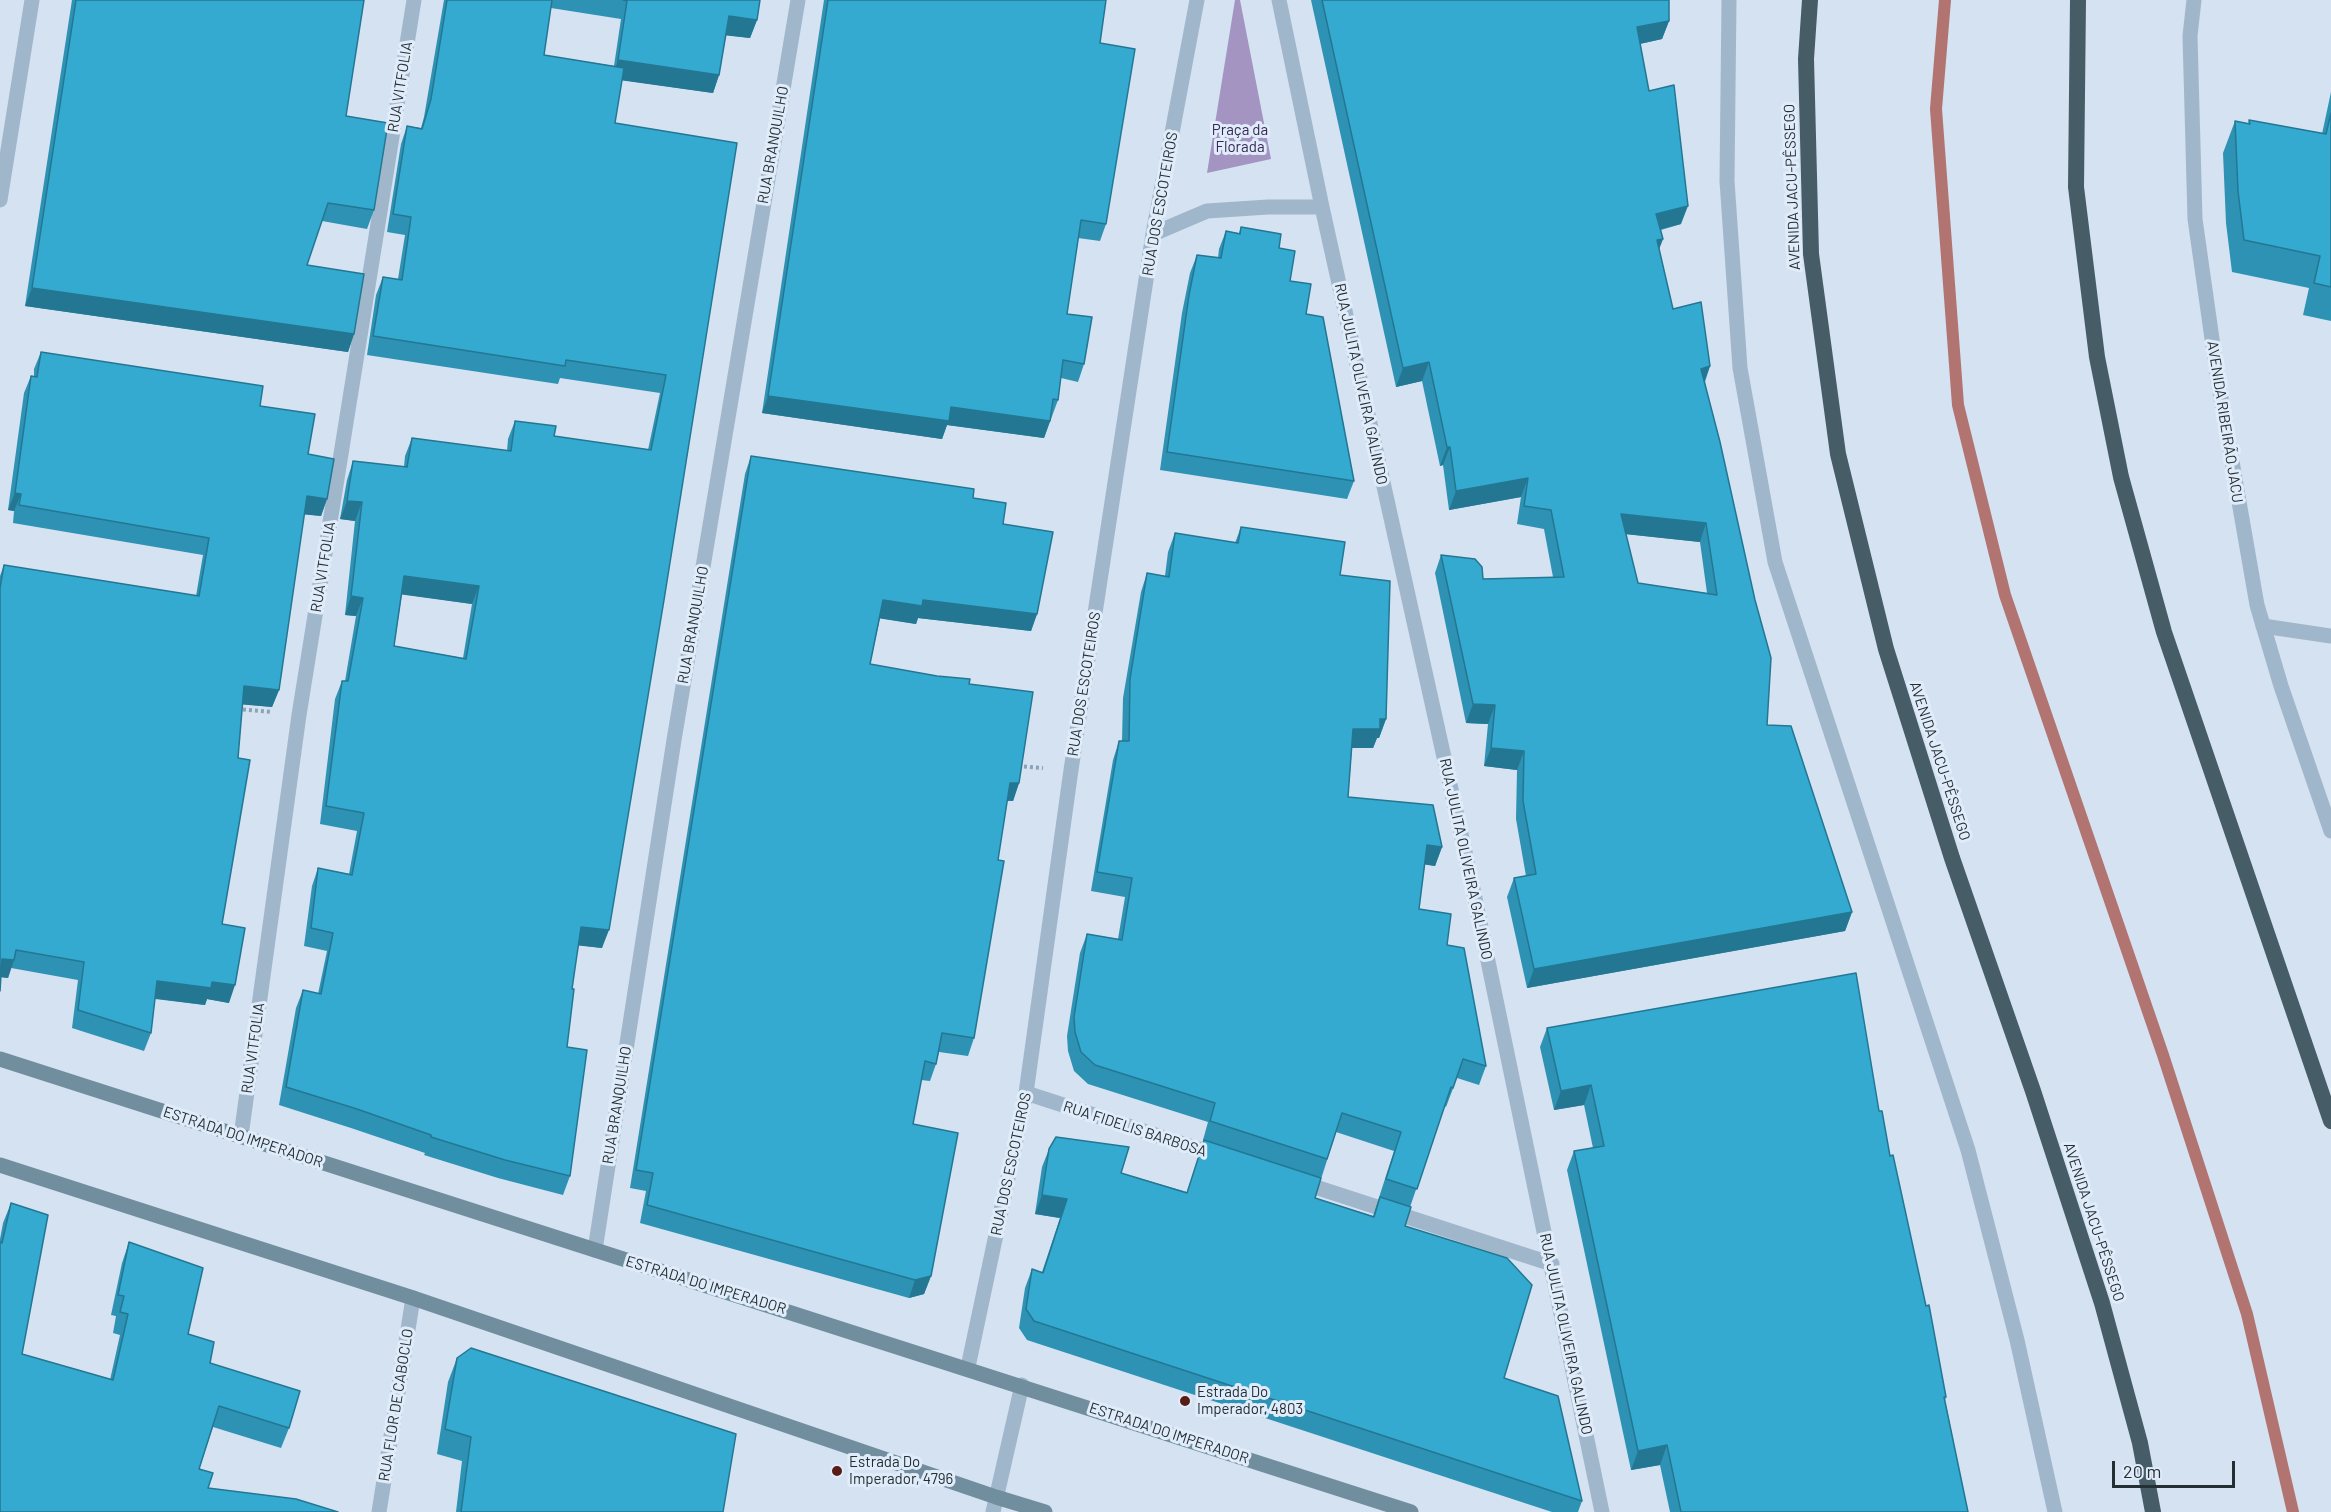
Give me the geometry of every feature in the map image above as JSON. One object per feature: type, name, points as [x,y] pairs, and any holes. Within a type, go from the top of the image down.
[{"type":"highway","name":"AVENIDA JACU-PÊSSEGO","points":[[1810,0],[1806,58],[1810,254],[1838,454],[1886,649],[1952,858],[2033,1091],[2102,1303],[2140,1443],[2153,1512]]},
{"type":"highway","points":[[2078,0],[2076,188],[2097,357],[2121,477],[2164,632],[2331,1120]]},
{"type":"main road","name":"ESTRADA DO IMPERADOR","points":[[0,1059],[968,1367],[1412,1512]]},
{"type":"main road","points":[[0,1165],[413,1298],[994,1504],[1045,1512]]},
{"type":"street","points":[[0,200],[32,0]]},
{"type":"street","name":"RUA VITFOLIA","points":[[241,1136],[299,715],[414,0]]},
{"type":"street","name":"RUA BRANQUILHO","points":[[595,1250],[674,741],[798,0]]},
{"type":"street","name":"RUA DOS ESCOTEIROS","points":[[968,1367],[1026,1093],[1071,770],[1154,234],[1197,0]]},
{"type":"street","name":"RUA JULITA OLIVEIRA GALINDO","points":[[1279,0],[1322,207],[1473,890],[1602,1512]]},
{"type":"street","points":[[1729,0],[1727,181],[1740,368],[1775,562],[1968,1150],[2017,1340],[2055,1512]]},
{"type":"street","name":"AVENIDA RIBEIRÃO JACU","points":[[2194,0],[2190,36],[2194,219],[2222,404],[2248,556],[2264,626],[2281,686],[2331,831]]},
{"type":"street","points":[[1154,234],[1206,211],[1268,207],[1322,207]]},
{"type":"street","points":[[2264,626],[2331,636]]},
{"type":"street","name":"RUA FIDELIS BARBOSA","points":[[1026,1093],[1239,1162]]},
{"type":"street","points":[[1283,1177],[1552,1264]]},
{"type":"street","name":"RUA FLOR DE CABOCLO","points":[[379,1512],[413,1298]]},
{"type":"street","points":[[994,1504],[1022,1385]]},
{"type":"path","points":[[230,708],[299,715]]},
{"type":"path","points":[[1012,766],[1071,770]]},
{"type":"green space","name":"Praça da Florada","points":[[1235,0],[1240,0],[1271,159],[1207,173]]},
{"type":"building","points":[[76,0],[364,0],[346,116],[388,123],[374,210],[328,203],[307,265],[364,274],[354,334],[32,288]]},
{"type":"building","points":[[447,0],[552,0],[544,55],[624,68],[615,123],[737,143],[609,930],[581,927],[567,1047],[587,1050],[570,1176],[505,1160],[431,1137],[431,1135],[357,1109],[286,1087],[303,990],[321,994],[333,933],[311,928],[318,868],[352,875],[364,813],[326,806],[342,681],[348,681],[363,598],[351,596],[362,502],[347,501],[353,461],[407,467],[412,438],[511,451],[515,421],[556,426],[554,436],[651,450],[666,375],[566,360],[565,366],[373,336],[383,277],[402,280],[411,217],[393,214],[407,126],[422,129],[431,99]],"holes":[[[404,576],[479,586],[466,659],[394,646]]]},
{"type":"building","points":[[623,0],[760,0],[757,20],[729,16],[719,75],[618,60],[627,1]]},
{"type":"building","points":[[828,0],[1106,0],[1100,43],[1135,49],[1106,224],[1081,220],[1067,314],[1092,317],[1084,364],[1063,360],[1058,400],[1053,399],[1050,421],[951,407],[949,421],[768,396]]},
{"type":"building","points":[[1322,0],[1669,0],[1669,21],[1637,27],[1649,91],[1674,85],[1688,206],[1656,214],[1663,239],[1657,240],[1673,309],[1701,302],[1710,366],[1701,369],[1720,442],[1755,600],[1771,658],[1767,725],[1791,726],[1852,912],[1534,969],[1514,878],[1536,874],[1523,801],[1524,751],[1491,748],[1495,705],[1473,704],[1441,555],[1475,559],[1482,567],[1483,579],[1564,577],[1551,510],[1524,506],[1528,478],[1456,491],[1450,447],[1447,447],[1429,362],[1403,368]],"holes":[[[1621,514],[1706,523],[1717,595],[1638,583]]]},
{"type":"building","points":[[2331,113],[2331,287],[2314,283],[2320,256],[2244,240],[2238,191],[2235,121],[2250,124],[2249,120],[2326,134]]},
{"type":"building","points":[[1241,227],[1281,234],[1279,248],[1295,251],[1290,281],[1311,284],[1306,314],[1323,317],[1354,481],[1167,452],[1189,295],[1197,255],[1221,258],[1226,231],[1240,234]]},
{"type":"building","points":[[41,352],[263,386],[260,406],[315,414],[308,454],[334,459],[327,499],[307,496],[279,690],[244,686],[238,758],[250,760],[222,924],[245,928],[235,985],[212,982],[211,988],[157,981],[151,1033],[78,1010],[84,962],[16,950],[14,960],[2,959],[0,991],[0,588],[4,565],[199,596],[209,538],[19,505],[21,494],[15,493],[31,376],[37,377]]},
{"type":"building","points":[[751,456],[974,489],[973,498],[1006,503],[1003,524],[1053,532],[1037,614],[923,600],[922,606],[883,600],[870,664],[937,676],[970,679],[969,684],[1033,692],[1019,783],[1010,783],[998,860],[1004,861],[974,1038],[942,1033],[936,1064],[925,1061],[913,1124],[958,1133],[931,1276],[915,1280],[647,1205],[653,1173],[636,1170]]},
{"type":"building","points":[[1241,527],[1345,542],[1340,575],[1390,581],[1386,719],[1380,719],[1380,729],[1353,729],[1348,797],[1433,805],[1442,847],[1427,845],[1419,909],[1451,914],[1447,945],[1464,948],[1486,1066],[1463,1059],[1453,1088],[1451,1087],[1417,1189],[1386,1179],[1401,1132],[1342,1113],[1327,1159],[1210,1121],[1215,1103],[1095,1065],[1081,1052],[1075,1032],[1074,1017],[1087,934],[1122,940],[1132,878],[1097,872],[1119,741],[1129,741],[1130,679],[1147,573],[1169,577],[1175,533],[1238,543]]},
{"type":"building","points":[[1856,973],[1879,1111],[1882,1111],[1890,1156],[1893,1155],[1926,1306],[1929,1305],[1946,1397],[1944,1397],[1968,1512],[1681,1512],[1667,1445],[1638,1451],[1574,1151],[1604,1146],[1591,1085],[1561,1091],[1547,1028]]},
{"type":"building","points":[[1056,1137],[1129,1147],[1121,1173],[1187,1193],[1204,1140],[1321,1178],[1315,1198],[1374,1217],[1380,1197],[1411,1207],[1405,1226],[1507,1258],[1532,1285],[1504,1378],[1558,1396],[1582,1501],[1034,1321],[1026,1309],[1032,1269],[1043,1273],[1067,1199],[1042,1195],[1049,1149]]},
{"type":"building","points":[[11,1203],[48,1215],[22,1354],[113,1380],[128,1314],[120,1312],[124,1296],[118,1295],[129,1242],[203,1268],[188,1334],[214,1342],[210,1363],[300,1391],[289,1428],[219,1406],[199,1469],[213,1473],[208,1488],[296,1499],[338,1512],[0,1512],[0,1242],[2,1243]]},
{"type":"building","points":[[471,1348],[736,1434],[723,1512],[461,1512],[471,1437],[445,1429],[457,1358]]},
{"type":"waterway","points":[[1945,0],[1936,109],[1958,405],[2005,595],[2163,1055],[2247,1314],[2293,1512]]},
{"type":"place","name":"Estrada Do Imperador, 4803","points":[[1185,1401]]},
{"type":"place","name":"Estrada Do Imperador, 4796","points":[[837,1471]]}]
